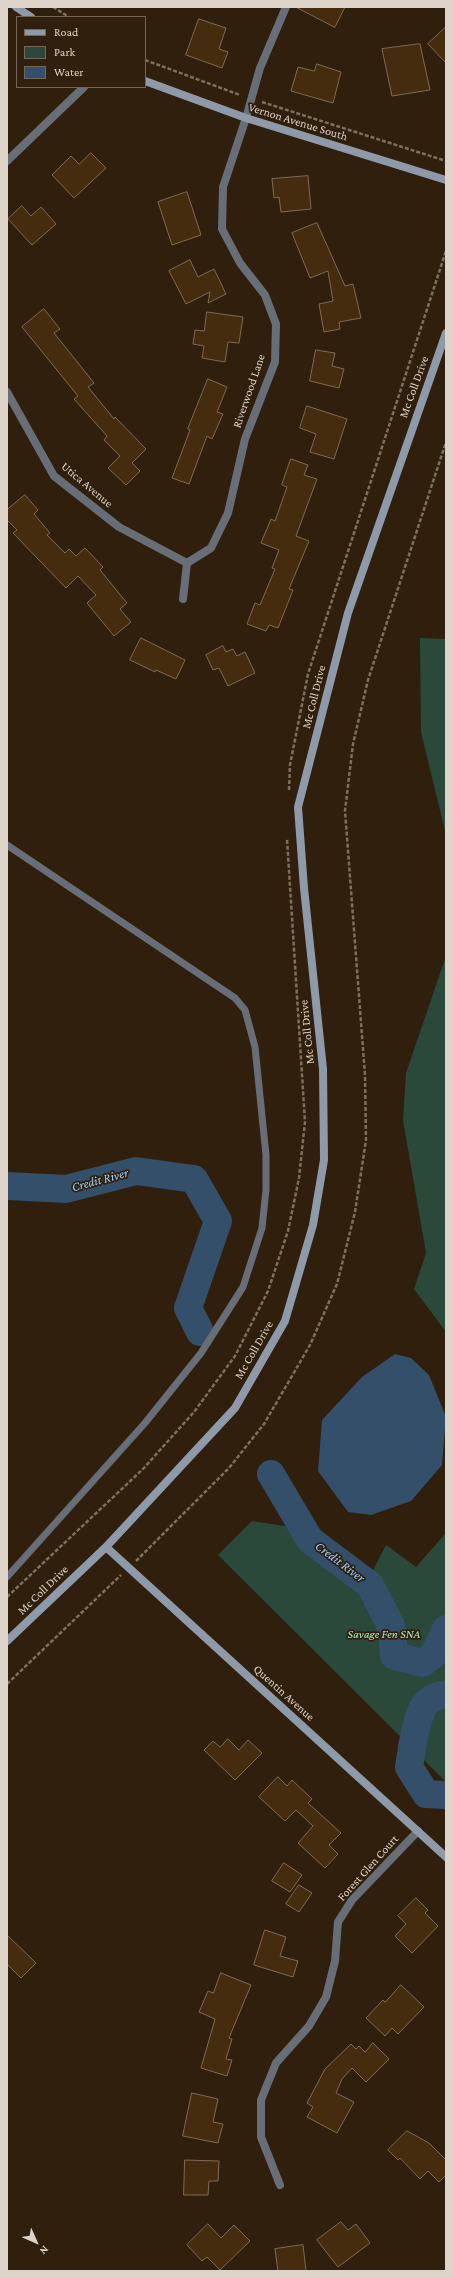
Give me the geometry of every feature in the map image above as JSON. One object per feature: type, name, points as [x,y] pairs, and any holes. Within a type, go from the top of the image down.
[{"type":"main road","points":[[16,7],[30,16]]},
{"type":"main road","name":"Vernon Avenue South","points":[[146,81],[246,118],[446,180]]},
{"type":"main road","name":"Mc Coll Drive","points":[[7,1641],[106,1547],[234,1408],[285,1321],[314,1225],[324,1160],[323,1068],[304,888],[298,807],[348,613],[446,333]]},
{"type":"main road","name":"Quentin Avenue","points":[[106,1547],[446,1857]]},
{"type":"street","name":"Riverwood Lane","points":[[187,563],[211,548],[228,513],[245,439],[275,362],[276,324],[265,294],[240,263],[222,229],[223,187],[246,118],[260,68],[286,7]]},
{"type":"street","points":[[7,161],[83,88]]},
{"type":"street","name":"Utica Avenue","points":[[7,392],[54,476],[119,527],[187,563]]},
{"type":"street","points":[[182,599],[187,563]]},
{"type":"street","name":"Forest Glen Court","points":[[280,2185],[261,2137],[261,2100],[276,2063],[309,2026],[326,1997],[335,1961],[338,1922],[352,1900],[418,1831]]},
{"type":"lane","points":[[7,845],[235,998],[245,1010],[255,1047],[266,1155],[266,1190],[262,1228],[243,1286],[201,1353],[145,1423],[7,1577]]},
{"type":"path","points":[[53,7],[67,16]]},
{"type":"path","points":[[146,60],[251,99],[446,162]]},
{"type":"path","points":[[289,797],[290,766],[308,674],[446,251]]},
{"type":"path","points":[[7,1684],[129,1568],[229,1468],[264,1424],[310,1345],[337,1284],[355,1212],[366,1140],[365,1075],[345,811],[353,744],[368,680],[446,442]]},
{"type":"path","points":[[7,1597],[143,1469],[194,1412],[235,1356],[268,1292],[288,1231],[299,1178],[305,1122],[287,836]]},
{"type":"green space","points":[[420,638],[446,639],[446,835],[421,732]]},
{"type":"green space","points":[[446,956],[446,1332],[414,1289],[426,1253],[403,1120],[406,1073]]},
{"type":"green space","name":"Savage Fen SNA","points":[[252,1521],[318,1531],[324,1555],[371,1574],[386,1545],[416,1567],[446,1533],[446,1782],[218,1555]]},
{"type":"water","points":[[395,1354],[411,1358],[429,1375],[446,1417],[442,1465],[411,1501],[371,1515],[348,1512],[318,1471],[322,1420],[362,1377]]},
{"type":"building","points":[[296,7],[345,7],[335,27]]},
{"type":"building","points":[[199,19],[226,28],[219,49],[228,52],[222,68],[186,55]]},
{"type":"building","points":[[446,27],[446,63],[428,44]]},
{"type":"building","points":[[420,44],[430,90],[392,96],[382,49]]},
{"type":"building","points":[[317,64],[341,72],[333,103],[291,91],[298,67],[314,71]]},
{"type":"building","points":[[91,153],[106,168],[74,198],[52,175],[71,156],[79,164]]},
{"type":"building","points":[[308,176],[311,209],[281,212],[279,197],[274,198],[272,179]]},
{"type":"building","points":[[187,192],[201,235],[172,245],[158,202]]},
{"type":"building","points":[[22,206],[31,216],[41,207],[56,224],[32,245],[8,219]]},
{"type":"building","points":[[317,223],[345,286],[353,284],[361,318],[339,322],[340,329],[324,332],[319,304],[333,301],[328,271],[310,278],[292,233]]},
{"type":"building","points":[[190,260],[198,277],[214,269],[226,294],[208,303],[210,292],[186,304],[169,271]]},
{"type":"building","points":[[44,309],[60,329],[54,333],[94,383],[88,387],[114,419],[115,417],[146,449],[132,463],[140,471],[126,485],[108,468],[120,456],[104,440],[107,436],[74,399],[78,396],[22,327]]},
{"type":"building","points":[[207,312],[243,317],[239,343],[228,342],[225,362],[202,358],[204,346],[193,344],[195,330],[204,331]]},
{"type":"building","points":[[316,350],[335,353],[332,366],[344,369],[339,388],[310,381]]},
{"type":"building","points":[[208,379],[227,387],[217,412],[223,414],[212,439],[207,436],[189,484],[172,478],[190,430],[188,429]]},
{"type":"building","points":[[307,406],[347,419],[334,459],[310,452],[316,434],[300,428]]},
{"type":"building","points":[[291,459],[308,465],[304,475],[317,479],[296,536],[309,541],[289,589],[293,590],[278,628],[269,625],[266,631],[247,624],[255,603],[260,605],[275,569],[272,568],[279,550],[261,543],[271,519],[275,521],[287,487],[282,485]]},
{"type":"building","points":[[25,495],[38,510],[34,514],[50,533],[47,535],[65,553],[69,549],[76,556],[85,548],[103,567],[100,570],[127,603],[120,609],[131,622],[114,636],[87,603],[96,595],[78,576],[66,588],[13,533],[17,530],[7,520],[7,510]]},
{"type":"building","points":[[141,638],[185,660],[176,679],[156,670],[155,672],[130,660]]},
{"type":"building","points":[[223,646],[226,652],[233,649],[237,656],[245,652],[255,673],[228,686],[219,668],[213,670],[206,655]]},
{"type":"building","points":[[228,1739],[239,1750],[248,1740],[262,1753],[235,1780],[204,1750],[213,1741],[220,1747]]},
{"type":"building","points":[[278,1777],[287,1786],[292,1780],[312,1799],[308,1803],[341,1833],[329,1845],[338,1854],[325,1868],[298,1843],[313,1826],[296,1810],[285,1821],[259,1797]]},
{"type":"building","points":[[284,1863],[302,1875],[290,1892],[272,1881]]},
{"type":"building","points":[[299,1885],[312,1893],[299,1912],[286,1904]]},
{"type":"building","points":[[416,1898],[428,1910],[425,1913],[438,1926],[412,1953],[395,1936],[406,1924],[398,1916]]},
{"type":"building","points":[[265,1930],[286,1937],[280,1956],[298,1961],[293,1977],[254,1965]]},
{"type":"building","points":[[7,1935],[36,1963],[21,1978],[7,1964]]},
{"type":"building","points":[[221,1973],[251,1985],[229,2038],[232,2039],[226,2059],[232,2060],[227,2076],[201,2068],[215,2019],[199,2012],[208,1991],[213,1993]]},
{"type":"building","points":[[401,1985],[424,2007],[398,2034],[392,2028],[385,2036],[366,2018],[383,2000],[385,2002]]},
{"type":"building","points":[[373,2043],[389,2059],[366,2082],[352,2068],[342,2079],[336,2093],[354,2102],[337,2133],[307,2117],[313,2107],[307,2103],[325,2069],[351,2044],[356,2049],[359,2046],[365,2052]]},
{"type":"building","points":[[192,2093],[218,2099],[213,2122],[223,2124],[218,2143],[183,2136]]},
{"type":"building","points":[[407,2131],[429,2143],[446,2160],[446,2175],[439,2182],[428,2171],[420,2179],[400,2158],[398,2160],[388,2150]]},
{"type":"building","points":[[185,2160],[219,2161],[218,2181],[209,2181],[208,2195],[184,2195]]},
{"type":"building","points":[[341,2222],[348,2230],[356,2224],[370,2243],[338,2267],[317,2240]]},
{"type":"building","points":[[208,2224],[221,2238],[234,2225],[250,2241],[220,2270],[207,2257],[202,2261],[187,2245]]},
{"type":"building","points":[[303,2245],[306,2271],[278,2271],[275,2249]]},
{"type":"waterway","name":"Credit River","points":[[7,1186],[66,1189],[136,1171],[194,1179],[218,1221],[188,1308],[200,1332]]},
{"type":"waterway","name":"Credit River","points":[[271,1474],[310,1540],[370,1585],[392,1628],[394,1656],[423,1663],[434,1654],[446,1629]]},
{"type":"waterway","name":"Credit River","points":[[446,1695],[434,1698],[428,1701],[424,1706],[416,1727],[409,1767],[426,1794],[446,1795]]}]
